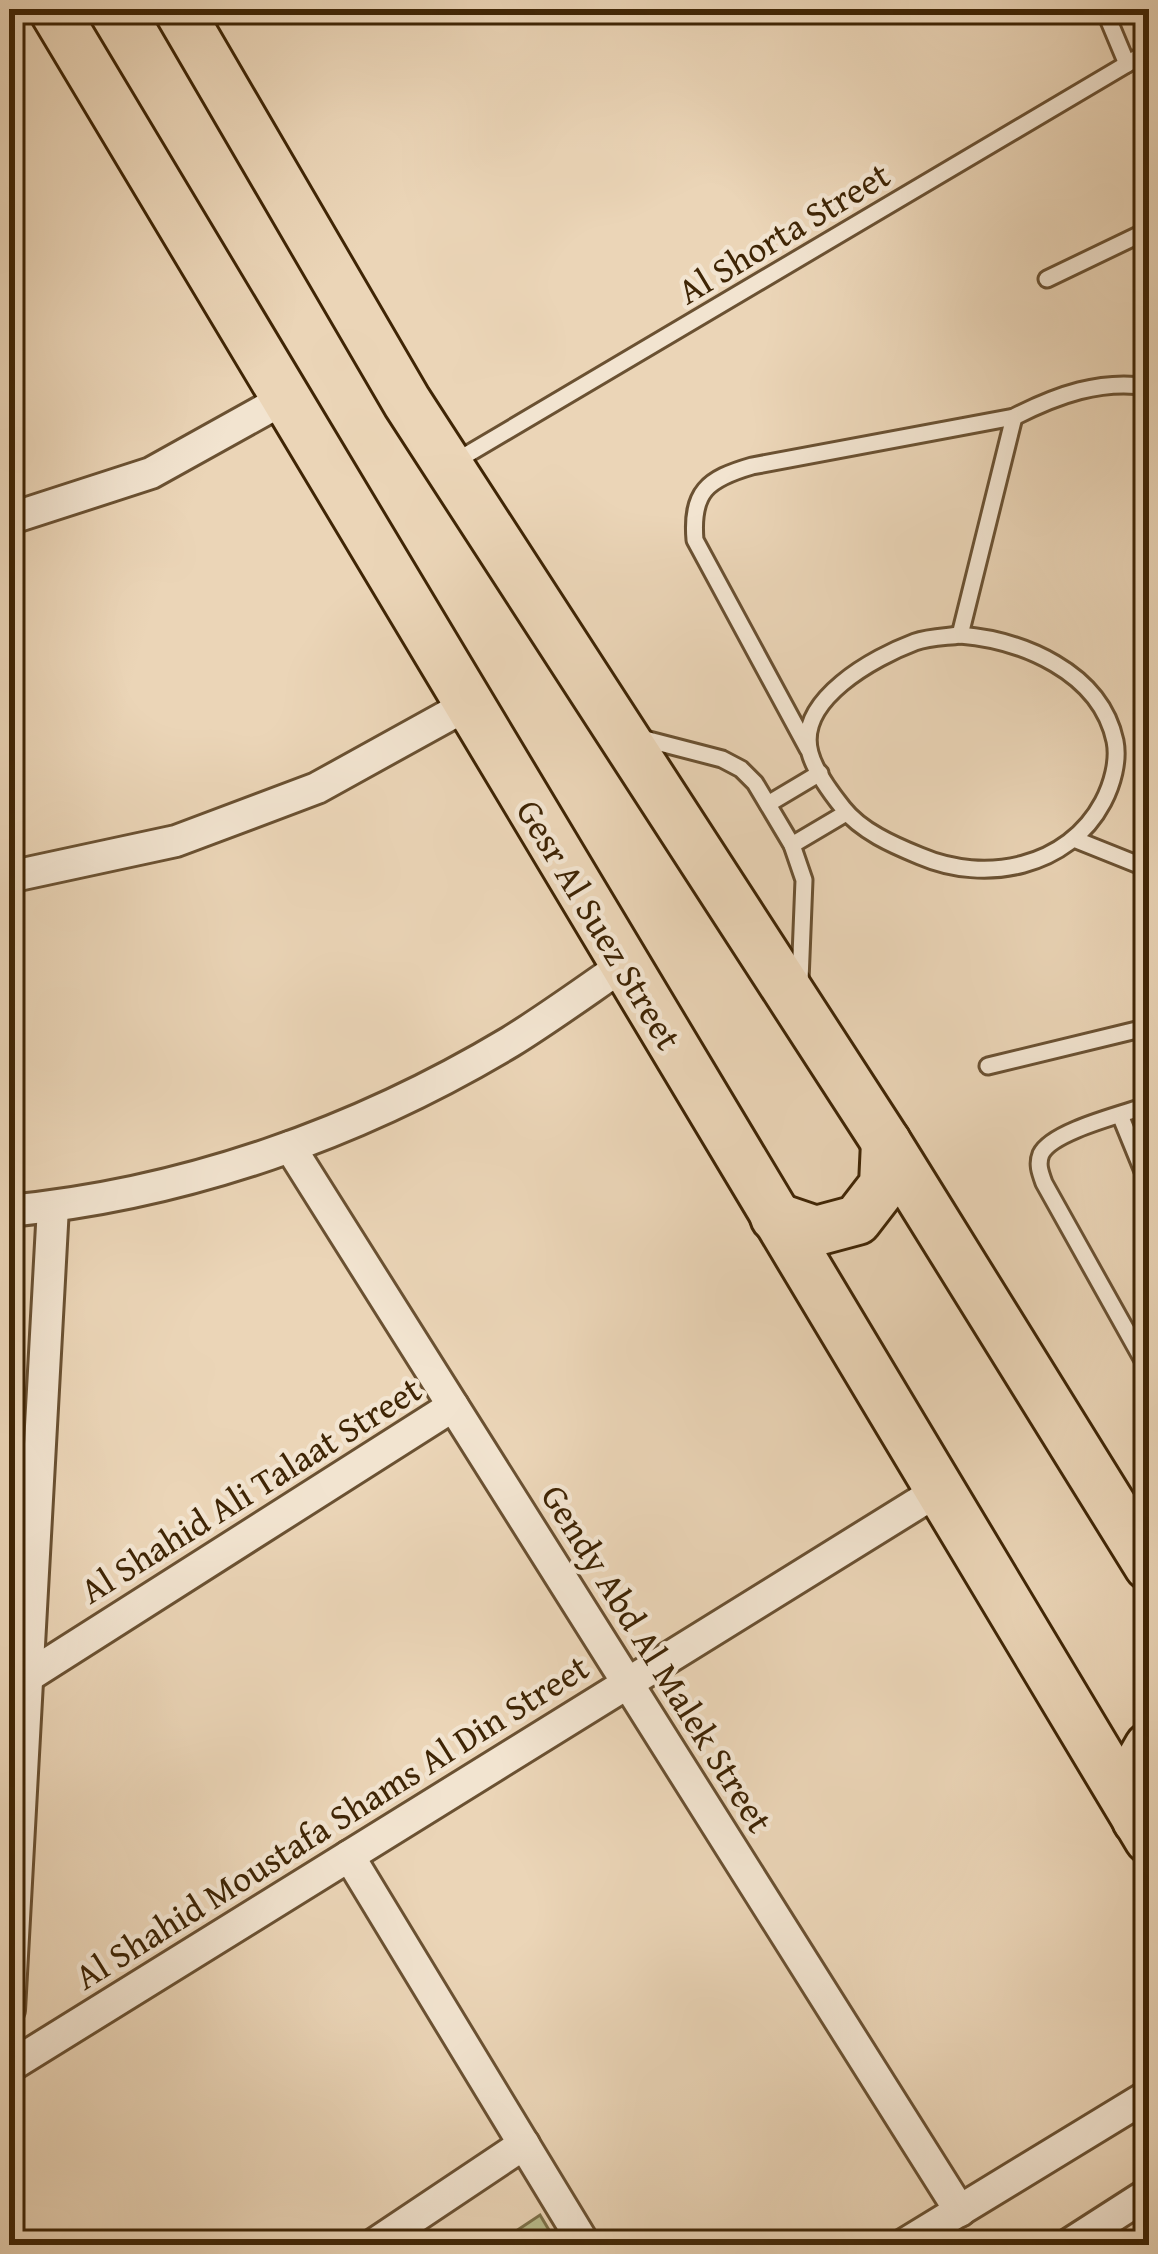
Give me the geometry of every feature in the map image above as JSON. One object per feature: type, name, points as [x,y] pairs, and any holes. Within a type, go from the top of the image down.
[{"type":"main road","name":"Gesr Al Suez Street","points":[[52,9],[1143,1829]]},
{"type":"main road","points":[[178,9],[407,402],[886,1142],[1149,1566]]},
{"type":"main road","points":[[775,1217],[816,1231],[857,1220],[884,1185],[886,1142]]},
{"type":"main road","points":[[1143,1829],[1134,1773],[1149,1748]]},
{"type":"street","points":[[9,519],[151,473],[286,398]]},
{"type":"street","points":[[9,877],[176,841],[217,826],[317,788],[469,704]]},
{"type":"street","points":[[9,1211],[53,1207],[193,1178],[290,1148],[403,1100],[475,1061],[625,964]]},
{"type":"street","name":"Gendy Abd Al Malek Street","points":[[290,1148],[960,2210]]},
{"type":"street","points":[[9,2010],[53,1207]]},
{"type":"street","name":"Al Shahid Ali Talaat Street","points":[[27,1677],[453,1406]]},
{"type":"street","name":"Al Shahid Moustafa Shams Al Din Street","points":[[9,2067],[939,1490]]},
{"type":"street","points":[[350,1856],[585,2245]]},
{"type":"street","points":[[903,2245],[1149,2095]]},
{"type":"street","points":[[373,2245],[524,2144]]},
{"type":"street","points":[[1068,2245],[1149,2193]]},
{"type":"lane","points":[[1104,9],[1127,64]]},
{"type":"lane","name":"Al Shorta Street","points":[[448,465],[1149,51]]},
{"type":"lane","points":[[1047,279],[1149,230]]},
{"type":"lane","points":[[809,751],[811,725],[821,705],[850,678],[920,640],[960,635],[1000,638],[1042,654],[1072,676],[1102,709],[1116,742],[1112,784],[1096,814],[1074,839],[1046,857],[1015,868],[982,870],[933,862],[886,842],[846,813],[820,773],[695,540],[693,514],[704,489],[723,474],[752,466],[1014,416],[1091,387],[1149,387]]},
{"type":"lane","points":[[960,635],[1014,416]]},
{"type":"lane","points":[[617,727],[741,769],[768,804],[792,845],[804,880],[799,1008]]},
{"type":"lane","points":[[768,804],[820,773]]},
{"type":"lane","points":[[792,845],[846,813]]},
{"type":"lane","points":[[1074,839],[1149,869]]},
{"type":"lane","points":[[988,1066],[1149,1027]]},
{"type":"lane","points":[[1149,1105],[1057,1138],[1043,1149],[1038,1166],[1043,1183],[1149,1372]]},
{"type":"lane","points":[[1120,1115],[1145,1166],[1149,1186]]},
{"type":"green space","points":[[540,2215],[558,2245],[495,2245]]}]
